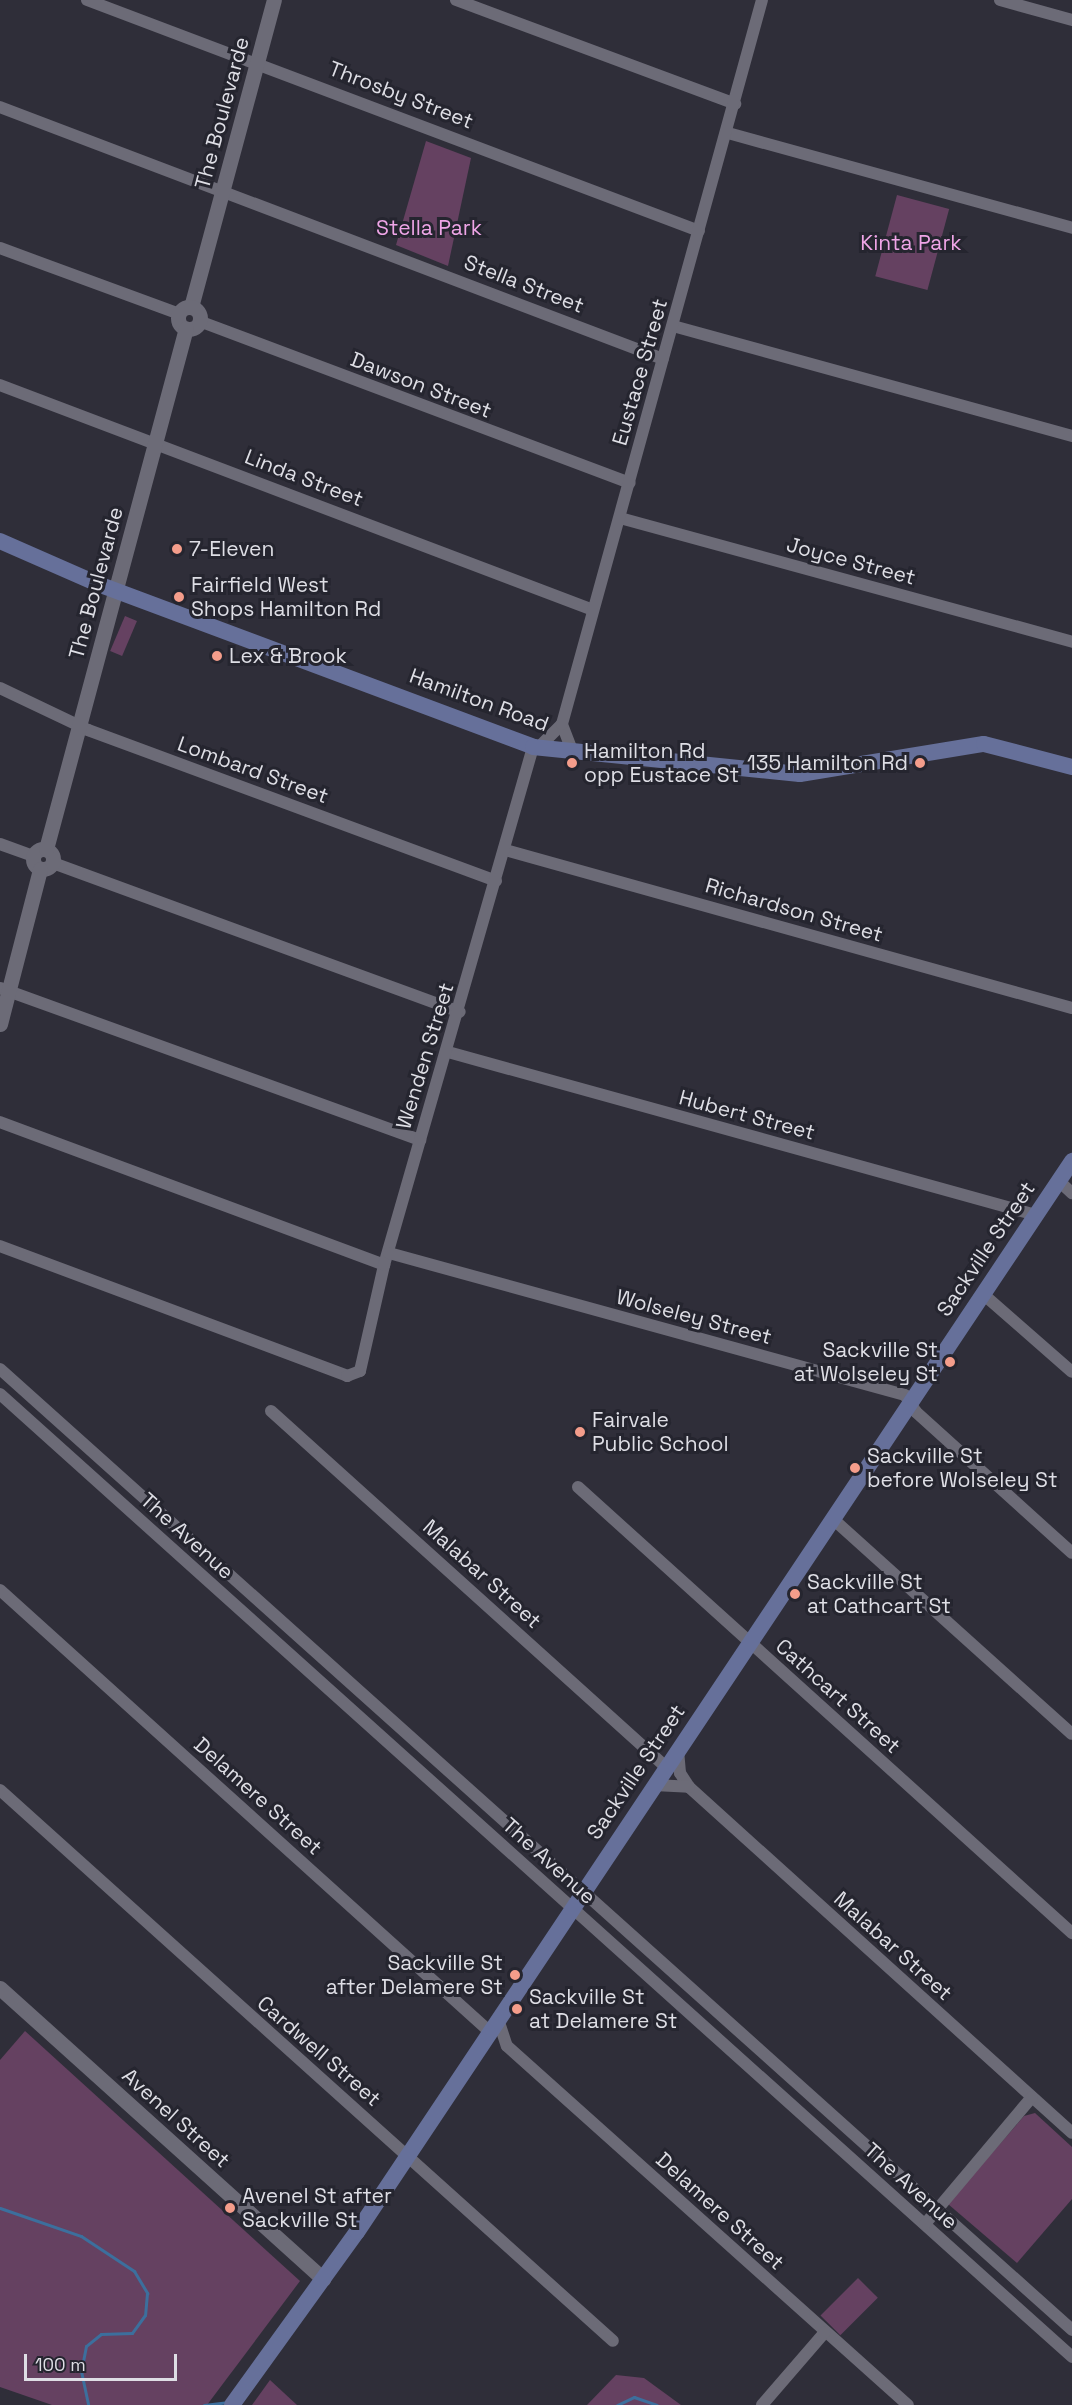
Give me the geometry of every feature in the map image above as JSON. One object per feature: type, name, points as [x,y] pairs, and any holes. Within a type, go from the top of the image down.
[{"type":"main road","name":"Hamilton Road","points":[[0,541],[116,589],[535,747],[573,753],[800,774],[984,744],[1072,767]]},
{"type":"main road","name":"Sackville Street","points":[[232,2405],[323,2279],[408,2155],[1072,1161]]},
{"type":"street","name":"Throsby Street","points":[[87,0],[259,62],[699,231]]},
{"type":"street","name":"The Boulevarde","points":[[185,310],[223,190],[274,0]]},
{"type":"street","points":[[456,0],[735,104]]},
{"type":"street","name":"Eustace Street","points":[[562,724],[728,133],[762,0]]},
{"type":"street","points":[[999,0],[1072,20]]},
{"type":"street","name":"Stella Street","points":[[0,107],[663,359]]},
{"type":"street","points":[[728,133],[1072,228]]},
{"type":"street","points":[[0,248],[185,310],[192,325]]},
{"type":"street","name":"The Boulevarde","points":[[0,1024],[4,990],[80,725],[155,442],[192,325]]},
{"type":"street","name":"Dawson Street","points":[[192,325],[629,483]]},
{"type":"street","points":[[673,327],[1072,436]]},
{"type":"street","name":"Linda Street","points":[[0,385],[593,610]]},
{"type":"street","name":"Joyce Street","points":[[620,518],[1072,642]]},
{"type":"street","name":"Lombard Street","points":[[0,688],[80,725],[496,881]]},
{"type":"street","points":[[535,747],[562,724],[573,753]]},
{"type":"street","name":"Wenden Street","points":[[0,1246],[355,1375],[420,1140],[460,1012],[535,747]]},
{"type":"street","points":[[0,844],[460,1012]]},
{"type":"street","name":"Richardson Street","points":[[505,850],[1072,1008]]},
{"type":"street","points":[[4,990],[420,1140]]},
{"type":"street","name":"Hubert Street","points":[[448,1052],[1036,1215]]},
{"type":"street","name":"Wolseley Street","points":[[0,1122],[386,1259],[905,1395],[1072,1553]]},
{"type":"street","points":[[1059,1181],[1072,1193]]},
{"type":"street","points":[[983,1294],[1072,1372]]},
{"type":"street","name":"The Avenue","points":[[0,1369],[1072,2330]]},
{"type":"street","name":"The Avenue","points":[[0,1394],[1072,2356]]},
{"type":"street","name":"Malabar Street","points":[[271,1411],[666,1767]]},
{"type":"street","name":"Cathcart Street","points":[[578,1487],[749,1644],[1072,1933]]},
{"type":"street","points":[[833,1518],[1072,1734]]},
{"type":"street","name":"Delamere Street","points":[[0,1590],[494,2026],[507,2046],[908,2405]]},
{"type":"street","name":"Malabar Street","points":[[678,1750],[680,1773],[689,1787],[1072,2133]]},
{"type":"street","points":[[654,1785],[689,1787]]},
{"type":"street","name":"Cardwell Street","points":[[0,1790],[613,2341]]},
{"type":"street","name":"Avenel Street","points":[[0,1988],[323,2279]]},
{"type":"street","points":[[480,2047],[507,2046]]},
{"type":"street","points":[[925,2224],[1032,2097]]},
{"type":"street","points":[[762,2405],[825,2332]]},
{"type":"green space","name":"Stella Park","points":[[426,141],[471,158],[448,266],[396,245]]},
{"type":"green space","name":"Kinta Park","points":[[897,195],[949,209],[927,290],[875,276]]},
{"type":"green space","points":[[125,616],[137,621],[122,656],[110,651]]},
{"type":"green space","points":[[25,2031],[300,2281],[207,2405],[52,2405],[0,2387],[0,2060]]},
{"type":"green space","points":[[1035,2113],[1072,2147],[1072,2199],[1017,2263],[948,2204],[1024,2116]]},
{"type":"green space","points":[[858,2278],[878,2298],[840,2335],[821,2315]]},
{"type":"green space","points":[[616,2375],[644,2378],[681,2405],[587,2405]]},
{"type":"green space","points":[[270,2380],[297,2405],[252,2405]]},
{"type":"waterway","points":[[0,2208],[81,2236],[134,2271],[147,2293],[145,2315],[132,2333],[101,2334],[86,2346],[81,2371],[88,2405]]},
{"type":"waterway","points":[[617,2405],[634,2397],[657,2405]]},
{"type":"waterway","points":[[204,2405],[229,2402]]},
{"type":"place","name":"7-Eleven","points":[[177,549]]},
{"type":"place","name":"Fairfield West Shops Hamilton Rd","points":[[179,597]]},
{"type":"place","name":"Lex & Brook","points":[[217,656]]},
{"type":"place","name":"Hamilton Rd opp Eustace St","points":[[572,763]]},
{"type":"place","name":"135 Hamilton Rd","points":[[920,763]]},
{"type":"place","name":"Sackville St at Wolseley St","points":[[950,1362]]},
{"type":"place","name":"Fairvale Public School","points":[[580,1432]]},
{"type":"place","name":"Sackville St before Wolseley St","points":[[855,1468]]},
{"type":"place","name":"Sackville St at Cathcart St","points":[[795,1594]]},
{"type":"place","name":"Sackville St after Delamere St","points":[[515,1975]]},
{"type":"place","name":"Sackville St at Delamere St","points":[[517,2009]]},
{"type":"place","name":"Avenel St after Sackville St","points":[[230,2208]]}]
